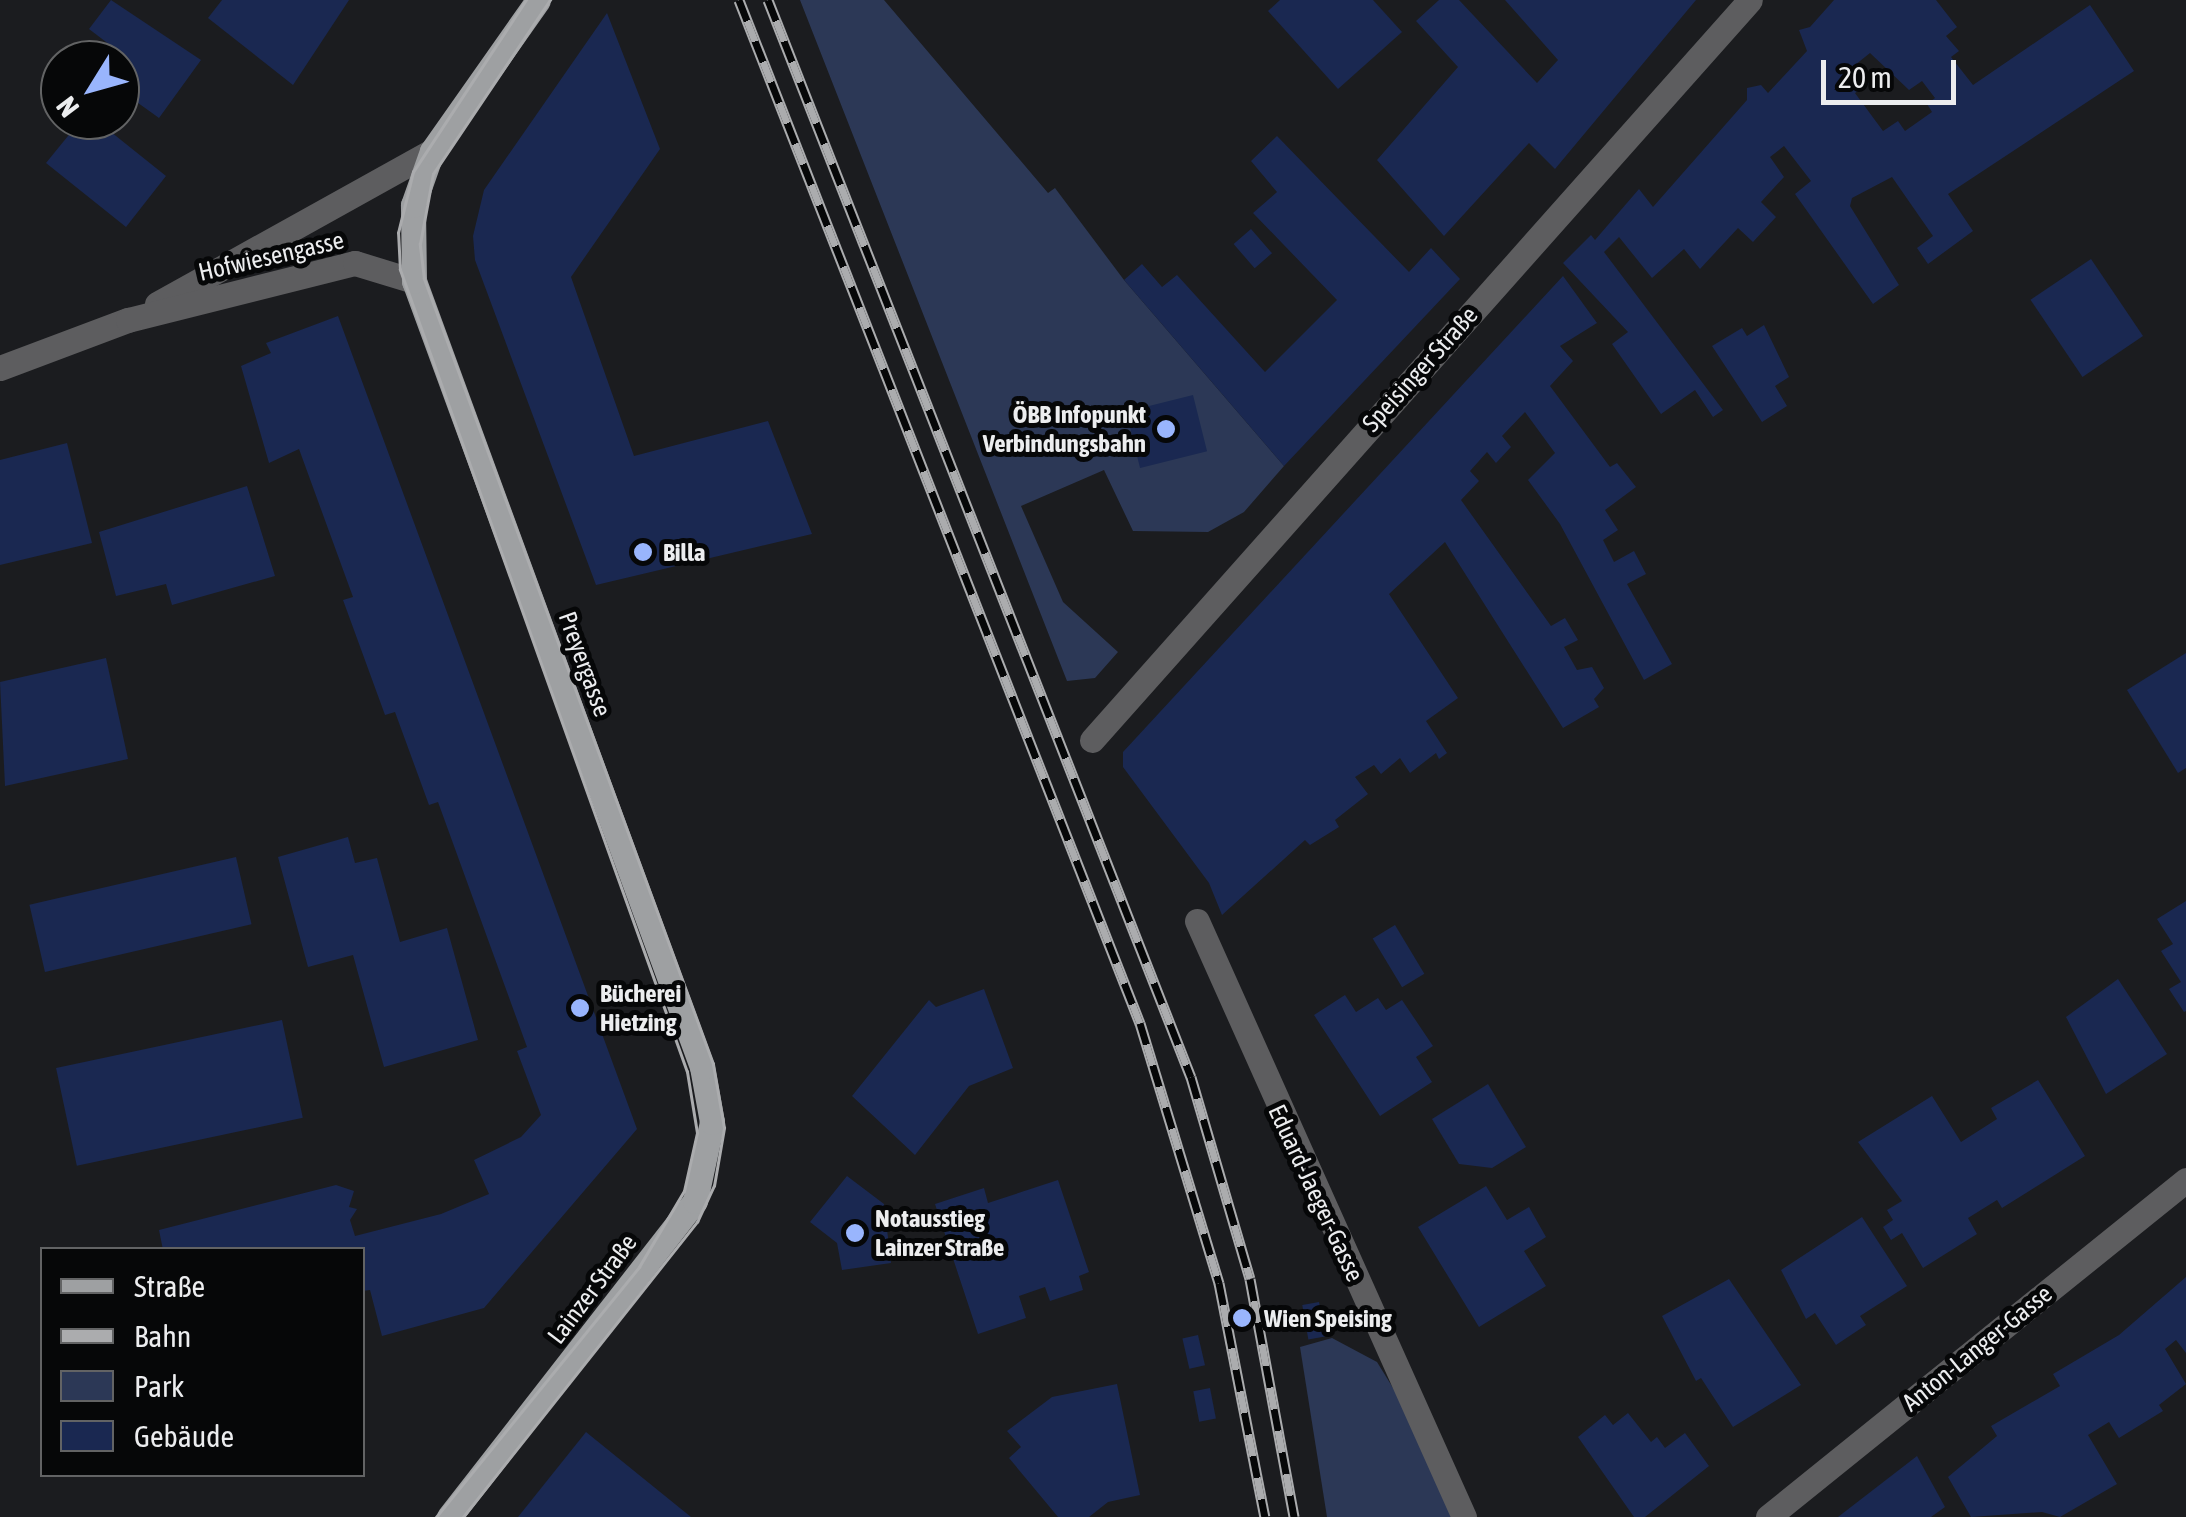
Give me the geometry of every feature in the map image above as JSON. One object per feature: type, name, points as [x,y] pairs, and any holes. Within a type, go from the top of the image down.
[{"type":"main road","name":"Hofwiesengasse","points":[[414,281],[413,205],[432,150],[538,0]]},
{"type":"main road","name":"Preyergasse","points":[[414,281],[702,1068]]},
{"type":"main road","name":"Lainzer Straße","points":[[449,1517],[695,1201],[712,1122],[702,1068]]},
{"type":"street","name":"Speisinger Straße","points":[[1092,740],[1750,0]]},
{"type":"street","name":"Hofwiesengasse","points":[[128,320],[432,150]]},
{"type":"street","name":"Hofwiesengasse","points":[[0,368],[128,320],[355,263],[414,281]]},
{"type":"street","name":"Eduard-Jaeger-Gasse","points":[[1197,921],[1464,1517]]},
{"type":"street","name":"Anton-Langer-Gasse","points":[[1768,1517],[2186,1180]]},
{"type":"green space","points":[[800,0],[884,0],[1048,193],[1055,188],[1124,280],[1284,466],[1244,512],[1208,532],[1133,531],[1104,470],[1021,506],[1063,602],[1118,652],[1095,678],[1067,681]]},
{"type":"green space","points":[[1332,1338],[1377,1362],[1411,1417],[1451,1517],[1327,1517],[1300,1347]]},
{"type":"building","points":[[111,0],[201,60],[159,118],[140,104],[140,40],[103,40],[89,29]]},
{"type":"building","points":[[222,0],[349,0],[293,85],[208,18]]},
{"type":"building","points":[[1280,0],[1373,0],[1402,32],[1338,89],[1268,11]]},
{"type":"building","points":[[1439,0],[1459,0],[1537,83],[1558,60],[1505,0],[1696,0],[1555,169],[1529,143],[1444,236],[1377,160],[1458,67],[1416,21]]},
{"type":"building","points":[[1834,0],[1936,0],[1957,27],[1946,36],[1959,51],[1951,57],[1973,85],[2090,5],[2134,71],[1948,194],[1973,231],[1928,264],[1917,248],[1933,236],[1892,177],[1852,198],[1850,206],[1899,285],[1873,304],[1795,194],[1811,181],[1784,146],[1770,157],[1784,177],[1761,202],[1776,217],[1753,242],[1738,228],[1700,269],[1684,249],[1652,278],[1619,237],[1604,252],[1723,410],[1713,417],[1695,390],[1661,414],[1612,344],[1628,332],[1563,263],[1591,235],[1595,240],[1639,189],[1653,207],[1747,100],[1747,88],[1761,85],[1768,93],[1807,51],[1799,30],[1810,27]],"holes":[[[1870,53],[1909,90],[1922,81],[1935,98],[1927,104],[1932,112],[1905,131],[1898,121],[1883,131],[1855,93],[1869,84],[1855,65]]]},
{"type":"building","points":[[607,13],[660,149],[571,277],[634,456],[768,421],[812,534],[596,585],[475,260],[473,236],[484,190]]},
{"type":"building","points":[[1277,136],[1409,272],[1431,248],[1460,279],[1284,466],[1124,280],[1142,264],[1162,287],[1177,275],[1265,372],[1337,300],[1253,213],[1277,192],[1251,161]]},
{"type":"building","points":[[65,140],[121,140],[166,176],[126,227],[46,163]]},
{"type":"building","points":[[1251,229],[1272,253],[1255,268],[1234,244]]},
{"type":"building","points":[[2091,259],[2143,336],[2082,377],[2030,300]]},
{"type":"building","points":[[1563,276],[1597,323],[1560,346],[1573,361],[1550,386],[1610,467],[1617,463],[1636,487],[1605,510],[1618,530],[1603,540],[1614,562],[1634,551],[1646,574],[1627,584],[1672,664],[1644,680],[1560,524],[1528,480],[1555,453],[1525,412],[1502,436],[1511,447],[1496,463],[1487,452],[1470,471],[1479,481],[1461,500],[1551,626],[1565,618],[1578,640],[1564,647],[1577,670],[1592,667],[1604,688],[1594,699],[1599,707],[1563,728],[1445,542],[1389,594],[1458,698],[1426,721],[1447,753],[1439,759],[1436,753],[1410,773],[1400,758],[1381,774],[1374,765],[1355,777],[1368,794],[1335,820],[1339,827],[1310,845],[1305,840],[1222,915],[1209,883],[1123,767],[1123,752]]},
{"type":"building","points":[[338,316],[637,1129],[484,1308],[382,1336],[370,1290],[365,1291],[365,1247],[162,1247],[159,1230],[336,1185],[354,1191],[349,1207],[357,1209],[350,1220],[355,1236],[441,1214],[489,1194],[474,1160],[521,1137],[541,1115],[517,1051],[527,1047],[438,802],[429,805],[395,712],[385,715],[343,600],[353,597],[299,449],[269,463],[241,366],[271,353],[266,343]]},
{"type":"building","points":[[1764,325],[1789,377],[1775,386],[1787,406],[1762,422],[1712,346],[1742,328],[1747,336]]},
{"type":"building","name":"ÖBB Infopunkt Verbindungsbahn","points":[[1193,395],[1207,451],[1140,468],[1126,412]]},
{"type":"building","points":[[67,443],[92,543],[0,565],[0,460]]},
{"type":"building","points":[[247,486],[275,576],[172,605],[166,584],[116,596],[99,532]]},
{"type":"building","points":[[2186,653],[2186,768],[2178,773],[2127,690]]},
{"type":"building","points":[[106,658],[128,759],[5,786],[0,682]]},
{"type":"building","points":[[348,837],[355,863],[377,858],[400,942],[447,928],[478,1040],[384,1067],[353,955],[308,967],[278,857]]},
{"type":"building","points":[[236,857],[252,924],[45,972],[29,905]]},
{"type":"building","points":[[2186,901],[2184,1012],[2169,989],[2181,982],[2161,951],[2173,944],[2157,919]]},
{"type":"building","points":[[1395,925],[1424,974],[1402,987],[1373,938]]},
{"type":"building","points":[[2118,979],[2167,1054],[2106,1094],[2066,1017]]},
{"type":"building","points":[[984,989],[1013,1068],[969,1086],[915,1155],[852,1096],[929,1000],[936,1007]]},
{"type":"building","points":[[1345,995],[1356,1012],[1378,998],[1386,1010],[1402,1000],[1433,1046],[1416,1057],[1432,1082],[1380,1116],[1314,1015]]},
{"type":"building","points":[[282,1020],[303,1118],[77,1166],[56,1068]]},
{"type":"building","points":[[2038,1080],[2085,1156],[2002,1208],[1997,1200],[1968,1218],[1977,1234],[1923,1268],[1902,1233],[1891,1240],[1883,1227],[1893,1220],[1887,1210],[1902,1201],[1858,1142],[1932,1096],[1961,1142],[1997,1119],[1991,1108]]},
{"type":"building","points":[[1488,1084],[1526,1147],[1492,1168],[1459,1164],[1432,1119]]},
{"type":"building","name":"Notausstieg Lainzer Straße","points":[[847,1176],[884,1204],[891,1263],[842,1270],[837,1243],[810,1222]]},
{"type":"building","points":[[1058,1180],[1089,1272],[1079,1276],[1083,1290],[1050,1301],[1045,1287],[1019,1296],[1026,1318],[978,1334],[935,1204],[984,1188],[988,1203]]},
{"type":"building","points":[[1486,1186],[1507,1220],[1529,1207],[1546,1237],[1524,1251],[1546,1286],[1479,1327],[1418,1227]]},
{"type":"building","points":[[1862,1217],[1907,1286],[1860,1316],[1866,1325],[1836,1345],[1815,1313],[1806,1319],[1781,1270]]},
{"type":"building","points":[[2186,1277],[2186,1353],[2176,1340],[2165,1349],[2186,1384],[2159,1405],[2163,1411],[2119,1438],[2109,1422],[2088,1435],[2117,1484],[2060,1517],[2042,1512],[1971,1517],[1948,1477],[1997,1436],[1991,1426],[2060,1386],[2053,1374],[2119,1335]]},
{"type":"building","points":[[1729,1279],[1801,1385],[1733,1427],[1701,1378],[1696,1381],[1662,1316]]},
{"type":"building","points":[[1319,1302],[1325,1336],[1308,1339],[1302,1305]]},
{"type":"building","points":[[1198,1335],[1205,1365],[1189,1369],[1182,1339]]},
{"type":"building","points":[[1117,1384],[1140,1495],[1108,1502],[1089,1517],[1058,1517],[1009,1458],[1021,1447],[1007,1431],[1052,1397]]},
{"type":"building","points":[[1210,1388],[1216,1418],[1199,1422],[1193,1391]]},
{"type":"building","points":[[1628,1413],[1651,1442],[1657,1437],[1665,1448],[1685,1433],[1709,1466],[1645,1517],[1634,1517],[1578,1437],[1605,1415],[1613,1425]]},
{"type":"building","points":[[586,1432],[691,1517],[518,1517]]},
{"type":"building","points":[[1917,1456],[1945,1507],[1931,1517],[1838,1517]]},
{"type":"tram line","points":[[436,1517],[639,1267],[684,1191],[697,1133],[687,1072],[400,270],[398,233],[413,172],[526,0]]},
{"type":"tram line","points":[[463,1517],[697,1222],[714,1186],[724,1128],[713,1064],[424,279],[420,244],[433,174],[550,0]]},
{"type":"railway","points":[[739,0],[1140,1023],[1219,1283],[1265,1517]]},
{"type":"railway","points":[[768,0],[1191,1077],[1250,1279],[1294,1517]]},
{"type":"place","name":"ÖBB Infopunkt Verbindungsbahn","points":[[1166,429]]},
{"type":"place","name":"Billa","points":[[643,552]]},
{"type":"place","name":"Bücherei Hietzing","points":[[580,1008]]},
{"type":"place","name":"Notausstieg Lainzer Straße","points":[[855,1233]]},
{"type":"place","name":"Wien Speising","points":[[1242,1318]]}]
